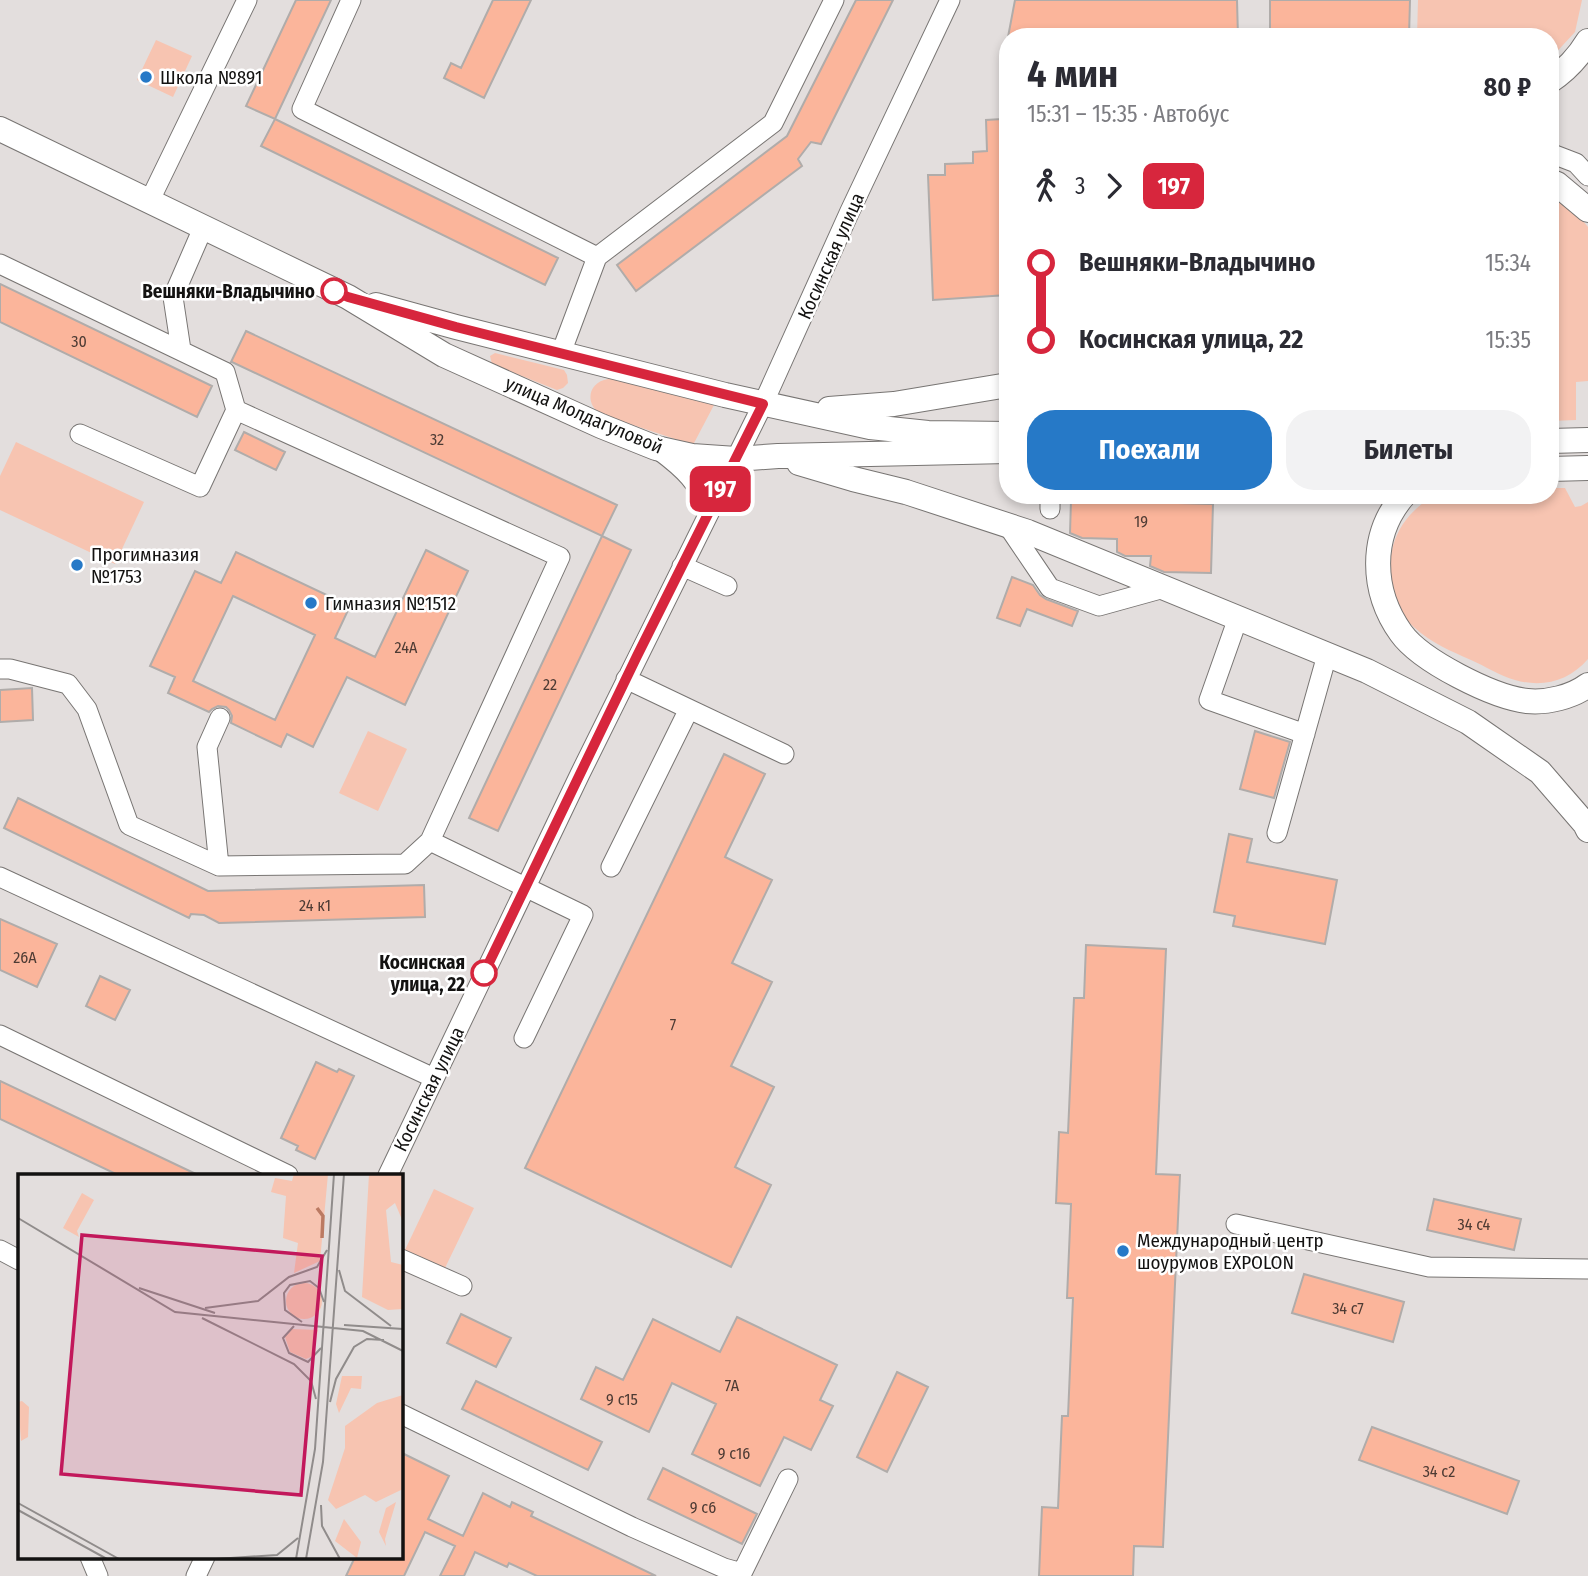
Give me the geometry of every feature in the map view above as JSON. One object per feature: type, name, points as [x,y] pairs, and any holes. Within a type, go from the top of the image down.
[{"type":"main road","points":[[1559,75],[1588,41]]},
{"type":"main road","name":"улица Молдагуловой","points":[[0,129],[348,297],[444,355],[656,448],[692,456],[736,459],[999,451]]},
{"type":"main road","points":[[1559,186],[1588,209]]},
{"type":"main road","name":"улица Молдагуловой","points":[[348,297],[561,354],[763,404],[870,427],[904,432],[999,434]]},
{"type":"main road","points":[[796,411],[894,404],[999,386]]},
{"type":"main road","points":[[1559,441],[1582,440]]},
{"type":"main road","points":[[778,456],[906,492],[1028,532],[1367,671],[1468,722],[1539,772],[1588,830]]},
{"type":"main road","points":[[1559,469],[1582,468]]},
{"type":"main road","points":[[1397,504],[1382,531],[1377,560],[1379,585],[1388,611],[1403,636],[1426,656],[1465,679],[1499,694],[1528,701],[1556,699],[1581,691],[1588,685]]},
{"type":"street","points":[[149,202],[247,0]]},
{"type":"street","points":[[351,0],[302,109],[597,257]]},
{"type":"street","points":[[561,354],[597,257],[774,123],[834,0]]},
{"type":"street","name":"Косинская улица","points":[[388,1174],[626,679],[763,404],[850,211],[950,0]]},
{"type":"street","points":[[1559,156],[1576,163],[1588,176]]},
{"type":"street","points":[[181,350],[173,297],[203,228]]},
{"type":"street","points":[[0,264],[225,372],[236,410],[200,487],[80,433]]},
{"type":"street","points":[[468,366],[464,355],[465,346],[474,335],[482,333]]},
{"type":"street","points":[[0,669],[10,668],[68,684],[87,709],[129,825],[219,866],[405,864],[430,841],[560,557],[236,410]]},
{"type":"street","points":[[656,448],[691,478],[709,511]]},
{"type":"street","points":[[1008,526],[1049,588],[1099,606],[1164,588]]},
{"type":"street","points":[[682,566],[727,586]]},
{"type":"street","points":[[1238,618],[1209,699],[1305,734]]},
{"type":"street","points":[[1277,834],[1327,655]]},
{"type":"street","points":[[626,679],[784,754]]},
{"type":"street","points":[[611,867],[689,709]]},
{"type":"street","points":[[219,866],[207,747],[220,718]]},
{"type":"street","points":[[430,841],[583,915],[524,1038]]},
{"type":"street","points":[[0,877],[434,1079]]},
{"type":"street","points":[[0,1035],[286,1174]]},
{"type":"street","points":[[1236,1224],[1430,1267],[1588,1269]]},
{"type":"street","points":[[0,1250],[18,1259]]},
{"type":"street","points":[[402,1259],[462,1286]]},
{"type":"street","points":[[402,1414],[632,1527],[742,1575],[788,1479]]},
{"type":"street","points":[[90,1558],[98,1576]]},
{"type":"street","points":[[196,1576],[205,1558]]},
{"type":"shaded area","points":[[1418,0],[1582,0],[1575,32],[1559,49],[1559,28],[1417,28]]},
{"type":"shaded area","points":[[156,40],[192,56],[173,97],[137,80]]},
{"type":"shaded area","points":[[1559,200],[1573,209],[1588,227],[1588,381],[1576,382],[1576,420],[1559,421]]},
{"type":"shaded area","points":[[495,353],[564,370],[568,383],[557,390],[492,364],[490,356]]},
{"type":"shaded area","points":[[608,379],[714,405],[693,445],[600,414],[592,404],[591,393],[596,384]]},
{"type":"shaded area","points":[[16,442],[144,502],[115,564],[0,510],[0,476]]},
{"type":"shaded area","points":[[1559,488],[1565,488],[1575,507],[1588,502],[1588,659],[1581,667],[1555,681],[1545,683],[1515,680],[1449,650],[1415,628],[1398,606],[1393,593],[1390,564],[1396,536],[1422,504],[1559,504]]},
{"type":"shaded area","points":[[368,731],[407,749],[378,811],[339,793]]},
{"type":"shaded area","points":[[434,1189],[474,1208],[445,1268],[405,1250]]},
{"type":"building","points":[[296,0],[331,0],[275,119],[246,106]]},
{"type":"building","points":[[493,0],[531,0],[484,98],[444,78],[451,63],[461,68]]},
{"type":"building","points":[[856,0],[893,0],[821,144],[811,142],[798,159],[802,166],[636,291],[617,265],[787,136]]},
{"type":"building","points":[[1015,0],[1237,0],[1238,28],[1010,28]]},
{"type":"building","points":[[1270,0],[1410,0],[1409,28],[1270,28]]},
{"type":"building","points":[[275,119],[558,258],[545,285],[261,146]]},
{"type":"building","points":[[999,119],[999,296],[933,300],[928,175],[945,175],[945,164],[973,163],[973,152],[987,151],[986,120]]},
{"type":"building","points":[[0,284],[212,386],[197,417],[0,322]]},
{"type":"building","points":[[246,331],[617,505],[602,536],[231,362]]},
{"type":"building","points":[[244,432],[285,452],[276,470],[235,450]]},
{"type":"building","points":[[1071,504],[1213,504],[1211,573],[1164,572],[1150,566],[1151,556],[1125,556],[1117,552],[1117,539],[1082,538],[1070,533]]},
{"type":"building","points":[[602,536],[631,550],[498,831],[469,818]]},
{"type":"building","points":[[426,550],[468,571],[405,705],[347,677],[313,747],[287,734],[281,747],[231,723],[232,716],[226,707],[218,706],[209,712],[168,693],[175,677],[150,666],[195,571],[221,583],[236,552],[350,606],[335,638],[375,657]],"holes":[[[233,596],[315,635],[275,720],[193,681]]]},
{"type":"building","points":[[1012,577],[1033,585],[1046,599],[1078,611],[1072,626],[1027,609],[1020,626],[997,618]]},
{"type":"building","points":[[32,688],[33,720],[0,722],[0,690]]},
{"type":"building","points":[[1255,731],[1290,742],[1274,798],[1240,789]]},
{"type":"building","points":[[724,754],[765,774],[725,857],[772,880],[732,963],[772,982],[731,1066],[774,1087],[735,1167],[771,1185],[731,1267],[525,1168]]},
{"type":"building","points":[[18,798],[208,891],[424,885],[425,917],[219,923],[204,915],[191,914],[189,918],[4,828]]},
{"type":"building","points":[[1229,834],[1252,839],[1247,862],[1337,880],[1325,944],[1233,926],[1235,916],[1214,912]]},
{"type":"building","points":[[0,919],[57,944],[37,987],[0,970]]},
{"type":"building","name":"Международный центр шоурумов EXPOLON","points":[[1086,945],[1166,949],[1156,1174],[1180,1175],[1163,1547],[1134,1546],[1133,1576],[1039,1576],[1042,1507],[1058,1508],[1062,1416],[1068,1416],[1073,1298],[1067,1298],[1071,1204],[1056,1203],[1059,1132],[1068,1133],[1074,998],[1084,998]]},
{"type":"building","points":[[100,976],[130,990],[115,1020],[86,1006]]},
{"type":"building","points":[[316,1062],[337,1072],[339,1069],[354,1076],[315,1159],[296,1150],[298,1146],[281,1138]]},
{"type":"building","points":[[0,1081],[196,1174],[116,1174],[0,1119]]},
{"type":"building","points":[[1434,1199],[1521,1219],[1514,1250],[1427,1230]]},
{"type":"building","points":[[1304,1274],[1404,1302],[1393,1342],[1292,1313]]},
{"type":"building","points":[[461,1314],[511,1338],[496,1367],[447,1343]]},
{"type":"building","points":[[737,1317],[837,1365],[820,1400],[833,1406],[811,1450],[784,1437],[760,1486],[692,1454],[716,1404],[672,1383],[649,1432],[581,1399],[596,1367],[623,1380],[653,1319],[720,1352]]},
{"type":"building","points":[[897,1372],[928,1387],[887,1472],[857,1457]]},
{"type":"building","points":[[476,1381],[602,1442],[588,1470],[462,1409]]},
{"type":"building","points":[[1372,1427],[1519,1481],[1507,1514],[1359,1460]]},
{"type":"building","points":[[404,1454],[449,1476],[428,1519],[463,1536],[483,1493],[510,1507],[512,1502],[533,1512],[531,1516],[656,1576],[537,1576],[509,1563],[507,1567],[475,1552],[464,1576],[440,1576],[455,1546],[425,1532],[404,1576],[346,1576],[355,1558],[402,1558]]},
{"type":"building","points":[[663,1468],[757,1514],[742,1544],[648,1499]]},
{"type":"bus line","name":"197","points":[[334,291],[456,327],[763,404],[637,656],[484,973]]},
{"type":"place","name":"Школа №891","points":[[146,77]]},
{"type":"place","name":"Вешняки-Владычино","points":[[334,291]]},
{"type":"place","name":"Прогимназия №1753","points":[[77,565]]},
{"type":"place","name":"Гимназия №1512","points":[[311,603]]},
{"type":"place","name":"Косинская улица, 22","points":[[484,973]]},
{"type":"place","name":"Международный центр шоурумов EXPOLON","points":[[1123,1251]]}]
